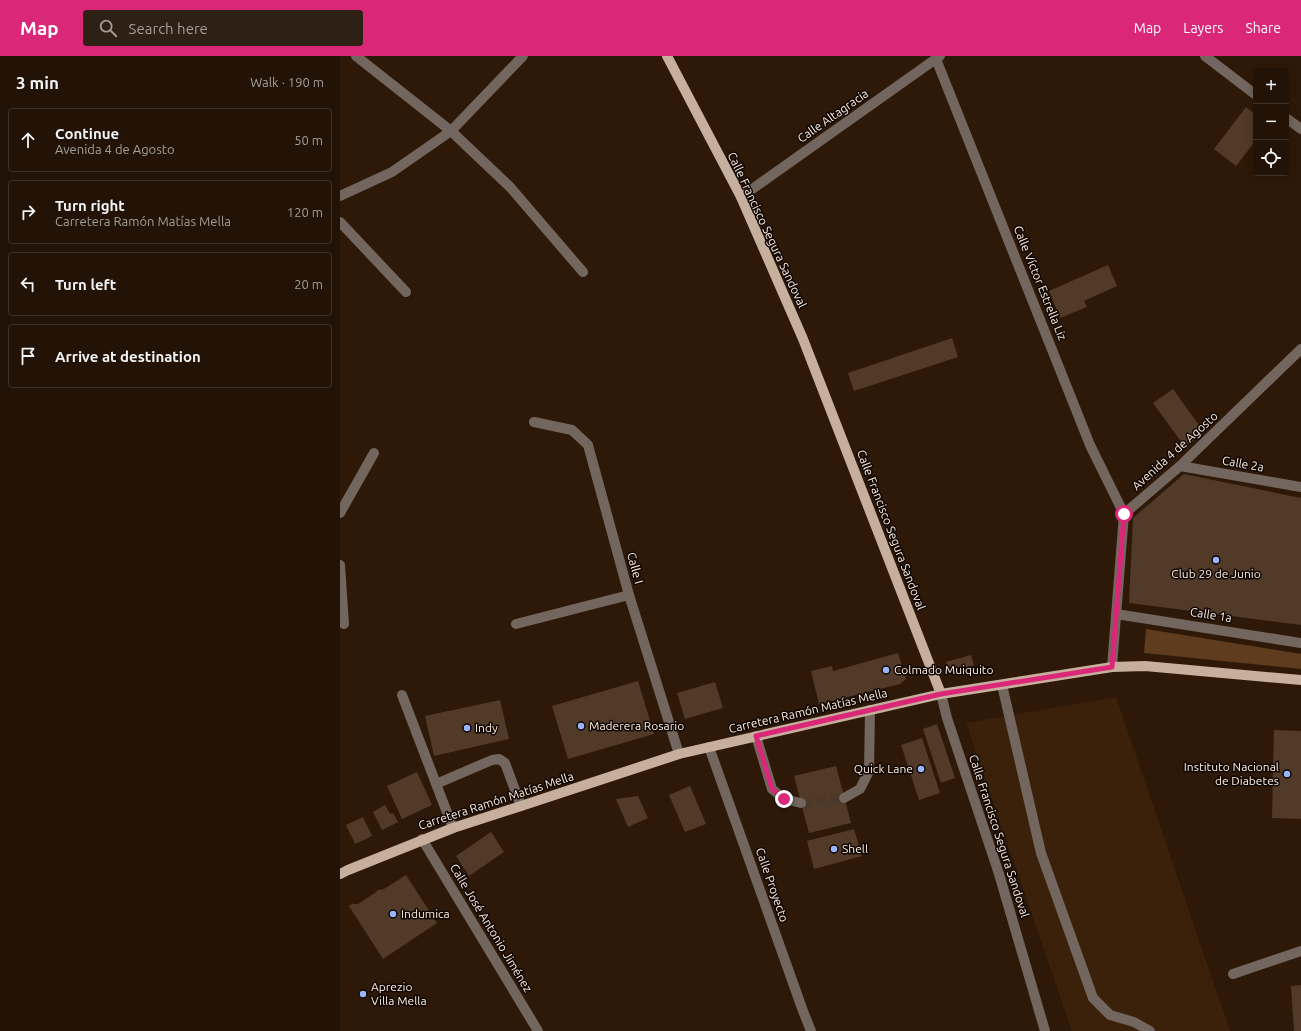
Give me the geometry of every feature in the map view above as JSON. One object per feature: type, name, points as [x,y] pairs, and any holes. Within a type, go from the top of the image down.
[{"type":"main road","name":"Calle Francisco Segura Sandoval","points":[[667,56],[741,197],[803,339],[941,694]]},
{"type":"main road","name":"Carretera Ramón Matías Mella","points":[[340,874],[422,839],[453,828],[679,754],[941,694],[1112,667],[1145,666],[1301,680]]},
{"type":"street","points":[[356,56],[451,131],[510,187],[583,272]]},
{"type":"street","points":[[340,196],[392,172],[451,131],[523,56]]},
{"type":"street","points":[[1205,56],[1253,93]]},
{"type":"street","name":"Calle Altagracia","points":[[741,197],[938,58]]},
{"type":"street","name":"Calle Víctor Estrella Liz","points":[[938,58],[1090,445],[1124,514]]},
{"type":"street","points":[[1289,120],[1301,129]]},
{"type":"street","points":[[340,222],[406,292]]},
{"type":"street","name":"Avenida 4 de Agosto","points":[[1124,514],[1180,466],[1301,349]]},
{"type":"street","name":"Calle I","points":[[534,422],[572,430],[588,445],[629,595],[679,754]]},
{"type":"street","points":[[340,513],[343,502],[374,453]]},
{"type":"street","name":"Calle 2a","points":[[1180,466],[1301,487]]},
{"type":"street","points":[[1112,667],[1124,514]]},
{"type":"street","points":[[340,565],[344,624]]},
{"type":"street","points":[[516,624],[629,595]]},
{"type":"street","name":"Calle 1a","points":[[1116,614],[1301,643]]},
{"type":"street","points":[[1002,685],[1041,853],[1093,998],[1110,1015],[1134,1022],[1150,1031]]},
{"type":"street","name":"Calle Francisco Segura Sandoval","points":[[941,694],[947,718],[999,874],[1045,1031]]},
{"type":"street","points":[[402,695],[453,828]]},
{"type":"street","points":[[844,798],[860,789],[869,772],[870,710]]},
{"type":"street","points":[[756,736],[772,789],[784,799],[801,804]]},
{"type":"street","name":"Calle Proyecto","points":[[709,746],[811,1031]]},
{"type":"street","points":[[436,784],[492,760],[499,759],[505,763],[521,806]]},
{"type":"street","name":"Calle José Antonio Jiménez","points":[[422,839],[538,1031]]},
{"type":"street","points":[[1233,974],[1301,951]]},
{"type":"shaded area","points":[[1146,629],[1301,654],[1301,669],[1144,653]]},
{"type":"shaded area","points":[[1116,697],[1230,1031],[1072,1031],[966,723]]},
{"type":"building","points":[[1246,107],[1253,113],[1253,144],[1236,166],[1214,149]]},
{"type":"building","points":[[1108,265],[1117,286],[1084,301],[1087,307],[1060,318],[1049,291]]},
{"type":"building","points":[[952,338],[958,357],[854,391],[848,373]]},
{"type":"building","points":[[1173,389],[1204,432],[1185,447],[1153,403]]},
{"type":"building","name":"Club 29 de Junio","points":[[1184,474],[1301,498],[1301,625],[1129,603],[1133,518]]},
{"type":"building","points":[[898,653],[906,679],[900,684],[819,704],[811,671],[832,666],[833,671]]},
{"type":"building","points":[[971,655],[974,665],[953,671],[948,669],[946,662]]},
{"type":"building","points":[[638,681],[654,734],[568,759],[552,706]]},
{"type":"building","points":[[715,682],[723,708],[685,719],[677,693]]},
{"type":"building","name":"Indy","points":[[500,700],[509,739],[434,756],[425,716]]},
{"type":"building","points":[[937,724],[955,778],[941,783],[923,729]]},
{"type":"building","name":"Instituto Nacional de Diabetes","points":[[1274,730],[1301,731],[1301,819],[1272,818]]},
{"type":"building","name":"Quick Lane","points":[[922,738],[940,793],[919,800],[901,745]]},
{"type":"building","name":"Shell","points":[[836,766],[851,823],[809,833],[794,776]]},
{"type":"building","points":[[417,772],[432,805],[402,819],[387,786]]},
{"type":"building","points":[[690,786],[706,824],[685,832],[669,795]]},
{"type":"building","points":[[638,796],[648,818],[628,827],[616,799]]},
{"type":"building","points":[[385,805],[390,814],[393,813],[398,822],[382,830],[373,812]]},
{"type":"building","points":[[363,817],[372,836],[355,844],[346,825]]},
{"type":"building","name":"Shell","points":[[854,829],[862,856],[814,869],[807,841]]},
{"type":"building","points":[[491,832],[504,852],[469,876],[456,856]]},
{"type":"building","name":"Indumica","points":[[406,875],[437,923],[383,959],[349,906],[352,904],[358,904],[378,890],[384,889]]},
{"type":"building","points":[[1301,985],[1301,1031],[1294,1031],[1291,986]]},
{"type":"tunnel","points":[[801,803],[844,798]]},
{"type":"place","name":"Club 29 de Junio","points":[[1216,560]]},
{"type":"place","name":"Colmado Muiquito","points":[[886,670]]},
{"type":"place","name":"Maderera Rosario","points":[[581,726]]},
{"type":"place","name":"Indy","points":[[467,728]]},
{"type":"place","name":"Quick Lane","points":[[921,769]]},
{"type":"place","name":"Instituto Nacional de Diabetes","points":[[1287,774]]},
{"type":"place","name":"Shell","points":[[834,849]]},
{"type":"place","name":"Indumica","points":[[393,914]]},
{"type":"place","name":"Aprezio Villa Mella","points":[[363,994]]},
{"type":"route","points":[[784,799],[772,789],[756,736],[941,694],[1112,667],[1124,514]]}]
